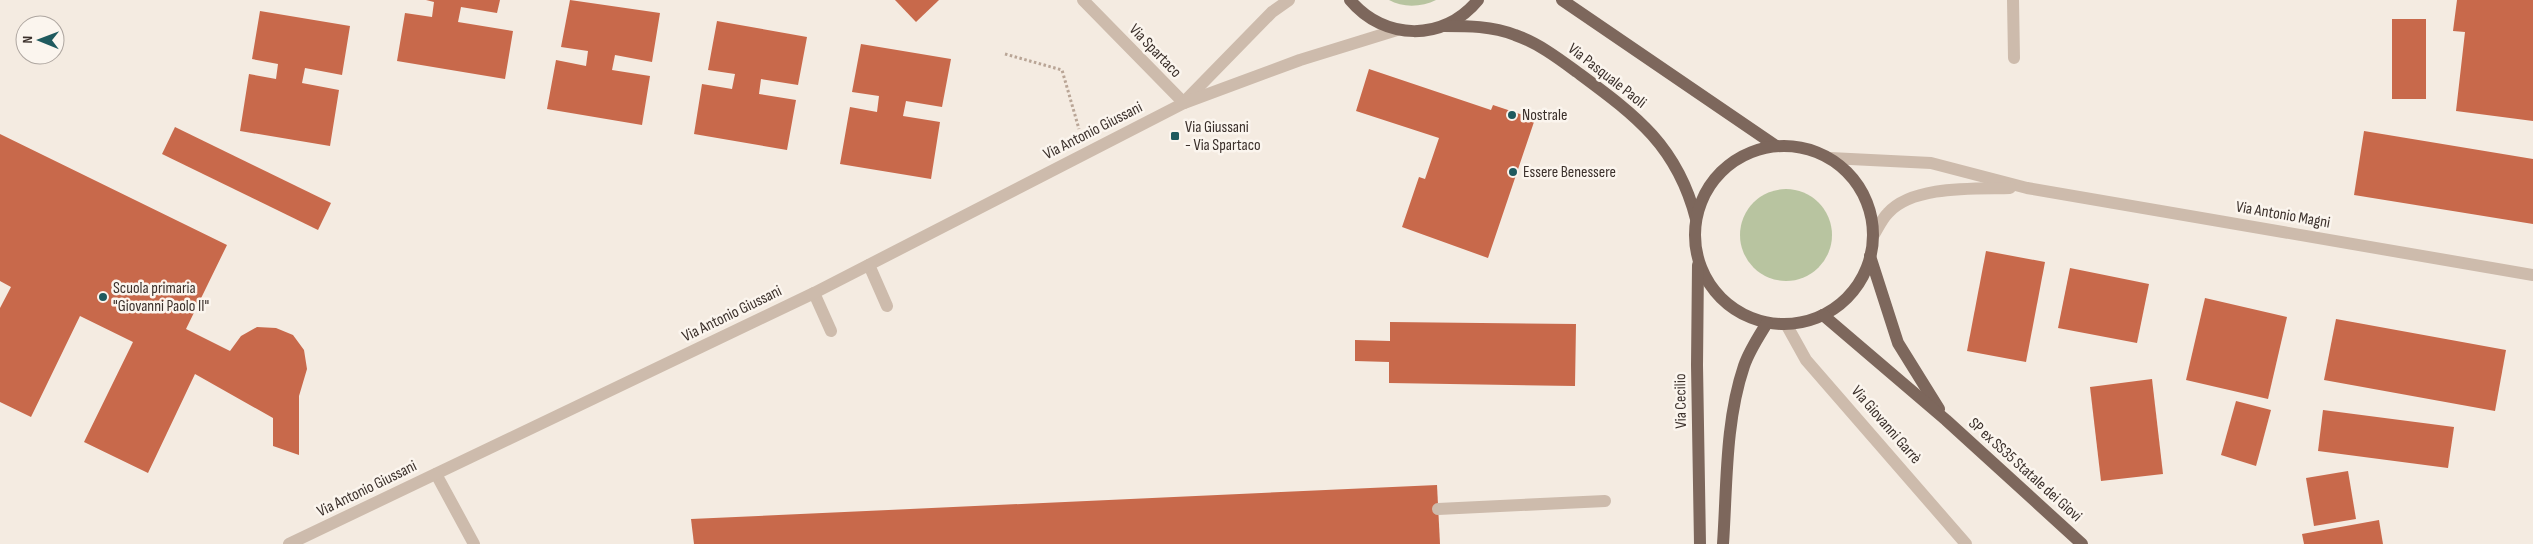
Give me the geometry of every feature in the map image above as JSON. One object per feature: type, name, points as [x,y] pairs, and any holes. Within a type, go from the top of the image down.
[{"type":"main road","points":[[1350,0],[1368,18],[1397,30],[1423,32],[1444,26],[1461,17],[1478,0]]},
{"type":"main road","points":[[1562,0],[1776,146]]},
{"type":"main road","name":"Via Pasquale Paoli","points":[[1444,26],[1493,28],[1516,35],[1559,58],[1592,82],[1638,119],[1666,150],[1689,190],[1696,221]]},
{"type":"main road","points":[[1776,146],[1804,148],[1830,158],[1850,175],[1865,197],[1871,216],[1873,236],[1870,256],[1858,285],[1836,307],[1823,315],[1805,322],[1786,324],[1753,319],[1728,305],[1709,283],[1698,257],[1695,239],[1696,221],[1706,193],[1724,170],[1748,154],[1776,146]]},
{"type":"main road","name":"SP ex SS35 Statale dei Giovi","points":[[1870,256],[1898,343],[1946,420]]},
{"type":"main road","name":"Via Cecilio","points":[[1698,257],[1697,365],[1700,544]]},
{"type":"main road","name":"SP ex SS35 Statale dei Giovi","points":[[1823,315],[1946,420],[2082,544]]},
{"type":"main road","points":[[1723,544],[1730,446],[1739,384],[1744,364],[1768,322]]},
{"type":"street","name":"Via Spartaco","points":[[1083,0],[1184,103]]},
{"type":"street","name":"Via Antonio Giussani","points":[[1184,103],[1272,12],[1289,0]]},
{"type":"street","points":[[2013,0],[2014,58]]},
{"type":"street","name":"Via Antonio Giussani","points":[[289,544],[814,293],[1184,103],[1300,60],[1397,30]]},
{"type":"street","points":[[1830,158],[1931,163],[2027,188]]},
{"type":"street","points":[[1873,236],[1888,212],[1908,198],[1958,189],[2027,188]]},
{"type":"street","name":"Via Antonio Magni","points":[[2027,188],[2533,275]]},
{"type":"street","points":[[869,265],[887,306]]},
{"type":"street","points":[[814,293],[831,331]]},
{"type":"street","name":"Via Giovanni Garrè","points":[[1786,324],[1806,360],[1966,544]]},
{"type":"street","points":[[436,474],[474,544]]},
{"type":"street","points":[[1438,509],[1605,501]]},
{"type":"path","points":[[1005,54],[1062,70],[1086,153]]},
{"type":"green space","points":[[1389,0],[1436,0],[1412,6],[1394,3]]},
{"type":"green space","points":[[1786,189],[1804,193],[1818,203],[1828,217],[1832,235],[1828,253],[1818,267],[1804,277],[1786,281],[1768,277],[1754,267],[1744,253],[1740,235],[1744,217],[1754,203],[1768,193]]},
{"type":"building","points":[[426,0],[500,0],[497,13],[461,7],[458,22],[513,31],[505,79],[397,61],[405,13],[432,17],[434,2]]},
{"type":"building","points":[[570,0],[660,13],[652,62],[615,55],[612,70],[650,76],[642,125],[547,109],[556,60],[586,66],[588,51],[561,47]]},
{"type":"building","points":[[895,0],[939,0],[916,22]]},
{"type":"building","points":[[2457,0],[2533,0],[2533,121],[2456,111],[2465,32],[2453,31]]},
{"type":"building","points":[[260,11],[350,26],[342,75],[305,68],[302,83],[339,90],[330,146],[240,131],[249,74],[276,79],[278,64],[252,59]]},
{"type":"building","points":[[2392,19],[2426,19],[2426,99],[2392,99]]},
{"type":"building","points":[[717,21],[807,37],[798,85],[761,79],[759,94],[796,100],[787,150],[694,134],[702,84],[732,89],[735,74],[708,70]]},
{"type":"building","points":[[861,44],[951,59],[942,107],[906,101],[903,116],[940,122],[931,179],[840,164],[850,107],[877,112],[879,96],[852,92]]},
{"type":"building","points":[[1369,69],[1491,110],[1493,105],[1535,119],[1488,258],[1402,227],[1419,177],[1425,179],[1439,138],[1356,111]]},
{"type":"building","points":[[175,127],[331,203],[318,230],[162,154]]},
{"type":"building","points":[[2364,131],[2533,159],[2533,224],[2354,195]]},
{"type":"building","name":"Scuola primaria \"Giovanni Paolo II\"","points":[[0,134],[227,245],[186,329],[230,351],[241,336],[257,327],[276,328],[293,335],[304,350],[307,369],[299,396],[299,455],[273,446],[273,418],[195,374],[148,473],[84,442],[133,342],[80,316],[31,417],[0,402],[0,308],[11,287],[0,281]]},
{"type":"building","points":[[1986,251],[2045,262],[2026,362],[1967,351]]},
{"type":"building","points":[[2070,268],[2149,284],[2137,343],[2058,328]]},
{"type":"building","points":[[2205,298],[2287,317],[2268,399],[2186,380]]},
{"type":"building","points":[[2336,319],[2506,350],[2495,411],[2324,380]]},
{"type":"building","points":[[1390,322],[1576,324],[1575,386],[1389,383],[1389,362],[1355,361],[1355,340],[1390,341]]},
{"type":"building","points":[[2152,379],[2163,474],[2101,481],[2090,387]]},
{"type":"building","points":[[2236,401],[2271,410],[2256,466],[2221,455]]},
{"type":"building","points":[[2323,410],[2454,427],[2448,468],[2318,451]]},
{"type":"building","points":[[2348,471],[2356,519],[2314,526],[2306,478]]},
{"type":"building","points":[[1437,485],[1440,544],[694,544],[691,519]]},
{"type":"building","points":[[2379,520],[2383,544],[2304,544],[2302,534]]},
{"type":"place","name":"Nostrale","points":[[1512,115]]},
{"type":"place","name":"Via Giussani - Via Spartaco","points":[[1175,136]]},
{"type":"place","name":"Essere Benessere","points":[[1513,172]]},
{"type":"place","name":"Scuola primaria \"Giovanni Paolo II\"","points":[[103,297]]}]
